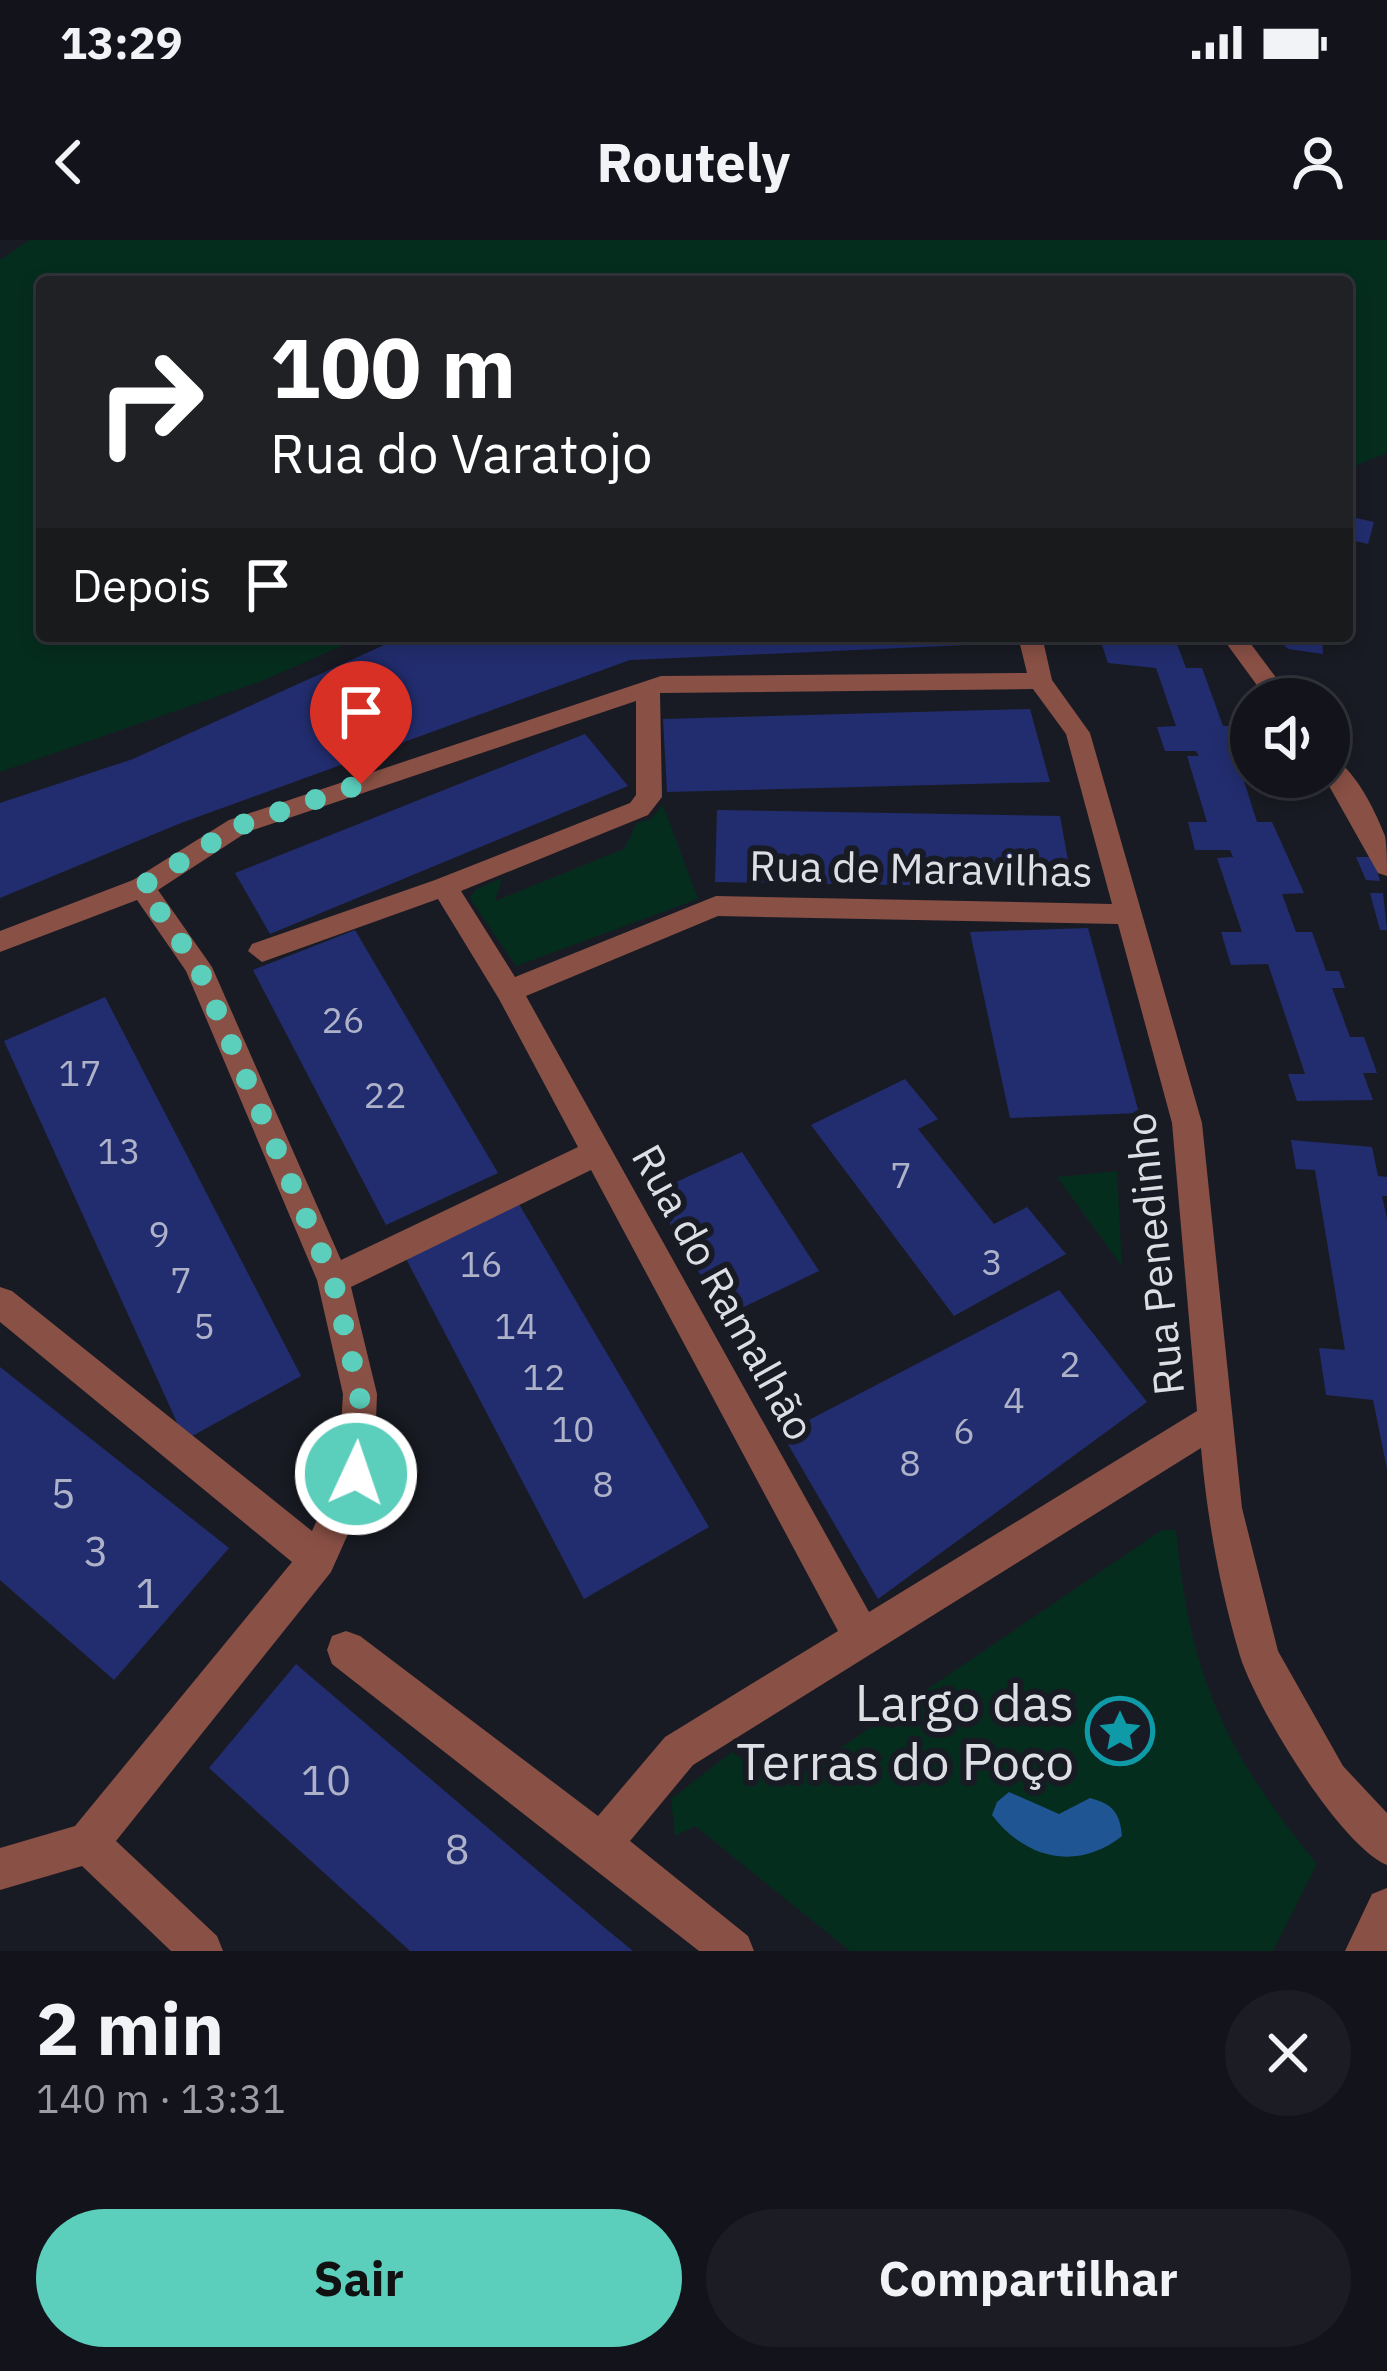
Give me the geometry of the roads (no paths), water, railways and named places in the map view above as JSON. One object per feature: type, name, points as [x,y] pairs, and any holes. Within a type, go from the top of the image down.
[{"type":"street","name":"Rua Penedinho","points":[[1031,642],[1040,681],[1078,734],[1187,1123],[1224,1508],[1260,1658],[1329,1780],[1387,1844]]},
{"type":"street","points":[[1237,642],[1264,678]]},
{"type":"street","points":[[0,942],[142,886],[238,826],[661,684],[1040,681]]},
{"type":"street","points":[[262,951],[444,887],[639,809],[650,797],[648,688]]},
{"type":"street","points":[[1350,793],[1387,866]]},
{"type":"street","points":[[0,1869],[88,1843],[318,1559],[356,1474],[360,1394],[333,1280],[198,967],[142,886]]},
{"type":"street","name":"Rua do Ramalhão","points":[[444,887],[509,991],[861,1635]]},
{"type":"street","name":"Rua de Maravilhas","points":[[509,991],[716,906],[1131,914]]},
{"type":"street","points":[[333,1280],[597,1152]]},
{"type":"street","points":[[0,1302],[318,1559]]},
{"type":"street","points":[[601,1844],[680,1751],[1214,1420]]},
{"type":"street","points":[[346,1650],[733,1951]]},
{"type":"street","points":[[88,1843],[202,1951]]},
{"type":"street","points":[[1366,1951],[1387,1909]]},
{"type":"water","points":[[1009,1792],[1059,1814],[1090,1798],[1098,1800],[1114,1811],[1122,1836],[1088,1854],[1070,1857],[1036,1851],[992,1815],[997,1802]]},
{"type":"place","name":"Largo das Terras do Poço","points":[[1120,1731]]}]
